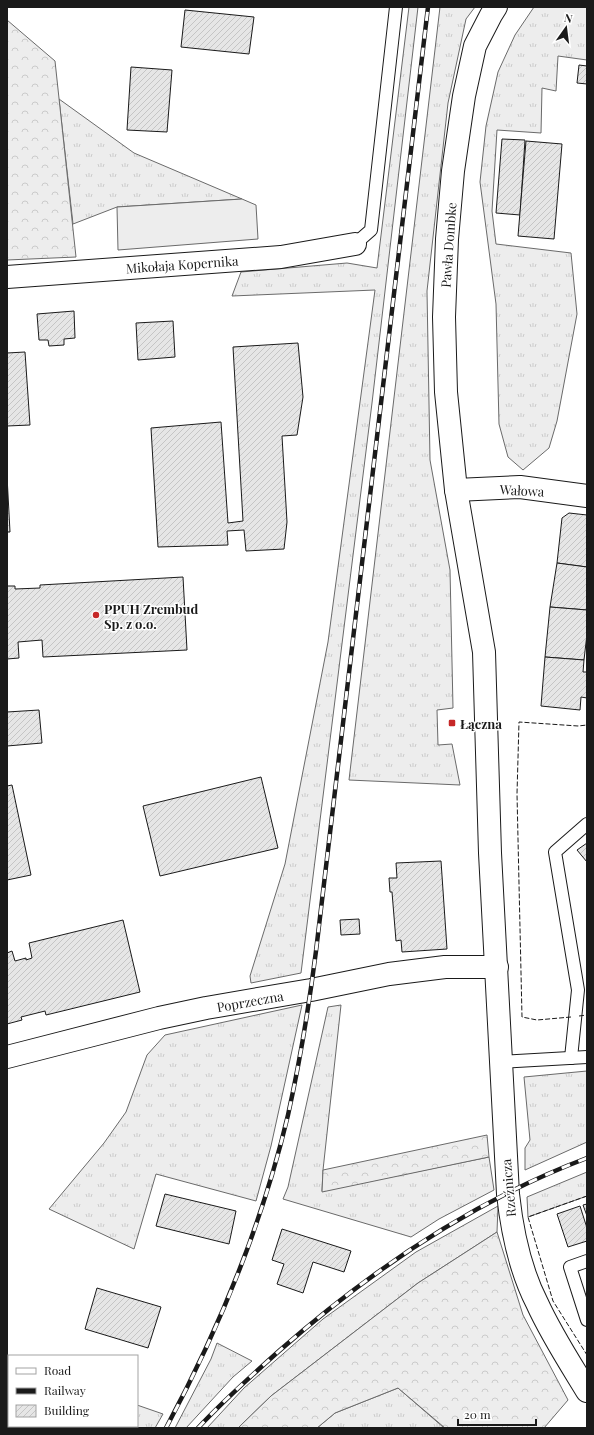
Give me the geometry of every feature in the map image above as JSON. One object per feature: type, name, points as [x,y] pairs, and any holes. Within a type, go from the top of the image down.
[{"type":"street","name":"Pawła Dombke","points":[[456,490],[446,392],[444,317],[447,239],[453,171],[464,96],[475,46],[496,7]]},
{"type":"street","name":"Mikołaja Kopernika","points":[[7,277],[281,257],[355,244]]},
{"type":"street","name":"Wałowa","points":[[456,490],[520,488],[587,496]]},
{"type":"street","points":[[456,490],[484,652],[490,853],[497,967]]},
{"type":"street","name":"Poprzeczna","points":[[7,1057],[159,1018],[390,974],[445,967],[497,967]]},
{"type":"street","name":"Rzeźnicza","points":[[497,967],[500,1062],[510,1217],[516,1244],[536,1303],[587,1392]]},
{"type":"lane","points":[[355,244],[371,230],[396,7]]},
{"type":"lane","points":[[571,1058],[578,990],[555,852],[587,824]]},
{"type":"lane","points":[[500,1062],[587,1057]]},
{"type":"lane","points":[[587,1261],[570,1267],[587,1320]]},
{"type":"green space","points":[[409,7],[418,7],[372,403],[301,973],[251,983],[250,976],[285,864],[328,642],[375,290],[232,296],[241,272],[347,263],[377,268]]},
{"type":"green space","points":[[440,7],[475,7],[466,19],[448,103],[427,291],[430,460],[450,570],[453,708],[437,710],[438,745],[452,744],[460,785],[349,780]]},
{"type":"green space","points":[[534,7],[587,7],[587,60],[558,56],[556,91],[542,88],[541,133],[497,130],[492,211],[496,244],[571,253],[577,314],[557,421],[549,448],[523,470],[508,457],[499,424],[496,304],[480,182],[486,126],[498,72],[515,35]]},
{"type":"green space","points":[[7,20],[55,61],[76,257],[7,260]]},
{"type":"green space","points":[[59,99],[134,153],[242,199],[117,207],[73,224]]},
{"type":"green space","points":[[302,1005],[271,1146],[256,1201],[156,1174],[134,1249],[49,1209],[104,1143],[126,1112],[147,1055],[165,1035]]},
{"type":"green space","points":[[341,1005],[322,1191],[489,1157],[494,1190],[439,1219],[411,1237],[283,1199],[288,1187],[328,1007]]},
{"type":"green space","points":[[587,1071],[587,1142],[525,1170],[525,1148],[530,1140],[524,1077]]},
{"type":"green space","points":[[487,1135],[489,1157],[322,1192],[323,1170]]},
{"type":"green space","points":[[587,1172],[587,1196],[528,1217],[527,1197]]},
{"type":"green space","points":[[498,1206],[497,1232],[418,1283],[271,1396],[238,1428],[207,1428],[244,1388],[323,1319],[416,1252]]},
{"type":"green space","points":[[497,1232],[523,1315],[568,1400],[544,1428],[445,1428],[398,1388],[335,1413],[317,1428],[238,1428],[271,1396],[418,1283]]},
{"type":"green space","points":[[217,1343],[252,1361],[233,1377],[186,1428],[175,1428],[211,1359]]},
{"type":"green space","points":[[398,1388],[443,1427],[317,1428],[335,1413]]},
{"type":"green space","points":[[138,1405],[163,1414],[155,1428],[114,1428],[138,1427]]},
{"type":"shaded area","points":[[242,199],[256,205],[258,239],[118,250],[117,207]]},
{"type":"building","points":[[185,10],[254,17],[249,54],[181,47]]},
{"type":"building","points":[[579,65],[587,66],[587,84],[577,83]]},
{"type":"building","points":[[131,67],[172,70],[167,132],[127,130]]},
{"type":"building","points":[[502,139],[525,140],[520,215],[496,213]]},
{"type":"building","points":[[526,141],[562,144],[554,239],[518,236]]},
{"type":"building","points":[[74,311],[75,338],[64,339],[64,345],[49,346],[48,340],[39,340],[37,314]]},
{"type":"building","points":[[173,321],[175,357],[138,360],[136,323]]},
{"type":"building","points":[[298,343],[303,397],[297,435],[282,436],[287,522],[284,549],[246,551],[244,530],[227,531],[228,545],[158,547],[151,428],[221,422],[228,523],[243,521],[233,347]]},
{"type":"building","points":[[25,352],[30,425],[7,426],[7,353]]},
{"type":"building","points":[[7,476],[10,532],[7,532]]},
{"type":"building","points":[[569,513],[587,515],[587,567],[557,563],[562,518]]},
{"type":"building","points":[[557,563],[587,567],[587,610],[550,607]]},
{"type":"building","name":"PPUH Zrembud Sp. z o.o.","points":[[183,577],[187,650],[43,657],[42,640],[18,642],[19,658],[7,659],[7,586],[15,586],[15,589],[40,588],[40,585]]},
{"type":"building","points":[[550,607],[587,610],[587,634],[584,660],[545,657]]},
{"type":"building","points":[[545,657],[584,660],[583,672],[587,672],[587,698],[581,697],[580,710],[541,706]]},
{"type":"building","points":[[39,710],[42,743],[7,746],[7,712]]},
{"type":"building","points":[[261,777],[278,848],[160,876],[143,806]]},
{"type":"building","points":[[12,785],[31,875],[7,880],[7,786]]},
{"type":"building","points":[[587,843],[587,862],[577,850]]},
{"type":"building","points":[[441,861],[447,949],[402,952],[401,940],[396,941],[392,892],[390,892],[389,878],[397,878],[396,863]]},
{"type":"building","points":[[359,919],[360,934],[341,935],[340,920]]},
{"type":"building","points":[[123,920],[140,992],[46,1015],[45,1011],[21,1017],[22,1020],[7,1024],[7,953],[12,951],[15,961],[26,958],[26,960],[32,958],[29,943]]},
{"type":"building","points":[[165,1194],[236,1211],[229,1244],[156,1226]]},
{"type":"building","points":[[587,1204],[587,1216],[583,1205]]},
{"type":"building","points":[[580,1206],[587,1228],[587,1241],[568,1247],[557,1214]]},
{"type":"building","points":[[282,1229],[351,1251],[344,1272],[313,1262],[303,1293],[277,1284],[284,1264],[272,1260]]},
{"type":"building","points":[[97,1288],[161,1307],[148,1348],[85,1329]]},
{"type":"railway","points":[[166,1428],[204,1353],[237,1276],[252,1236],[288,1115],[300,1054],[316,951],[428,7]]},
{"type":"railway","points":[[198,1428],[227,1398],[279,1351],[349,1293],[386,1266],[463,1217],[545,1175],[587,1158]]},
{"type":"fence","points":[[571,1017],[537,1020],[522,1017],[517,794],[519,722],[578,726],[587,725]]},
{"type":"fence","points":[[579,1016],[587,1015]]},
{"type":"fence","points":[[587,1196],[528,1217],[553,1301],[587,1355]]},
{"type":"place","name":"PPUH Zrembud Sp. z o.o.","points":[[96,615]]},
{"type":"place","name":"Łączna","points":[[452,723]]}]
